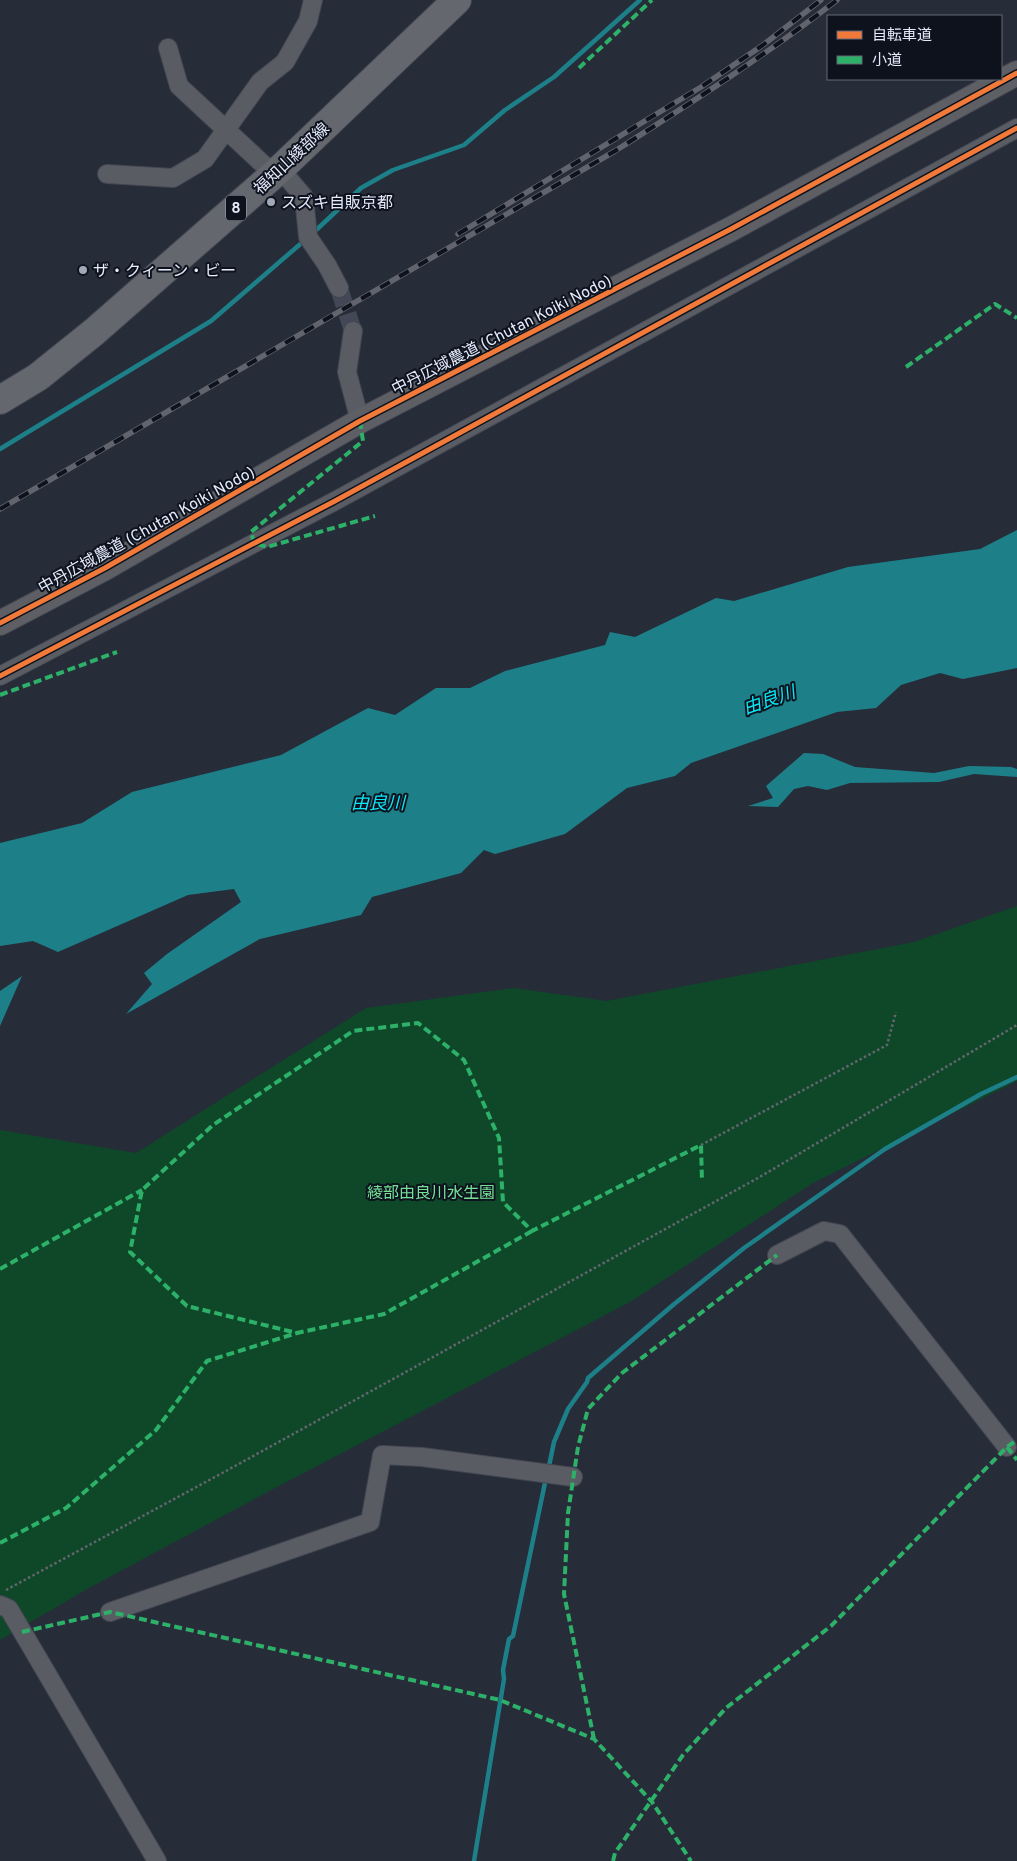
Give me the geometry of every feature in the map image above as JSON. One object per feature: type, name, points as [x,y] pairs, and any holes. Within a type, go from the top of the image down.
[{"type":"main road","name":"福知山綾部線","points":[[0,400],[38,377],[94,332],[280,169],[457,0]]},
{"type":"street","points":[[107,174],[173,178],[206,159],[260,82],[285,62],[308,21],[313,0]]},
{"type":"street","points":[[168,48],[179,86],[265,166],[280,169],[304,197],[308,237],[327,265],[339,288]]},
{"type":"street","name":"中丹広域農道 (Chutan Koiki Nodo)","points":[[0,623],[105,568],[360,421],[731,229],[1017,72]]},
{"type":"street","points":[[0,676],[335,501],[1017,128]]},
{"type":"street","points":[[353,331],[347,372],[360,421]]},
{"type":"street","points":[[777,1255],[824,1231],[840,1234],[1007,1447]]},
{"type":"street","points":[[110,1612],[370,1522],[382,1455],[422,1457],[573,1477]]},
{"type":"street","points":[[0,1605],[9,1609],[157,1861]]},
{"type":"path","points":[[701,1146],[887,1045],[896,1012]]},
{"type":"path","points":[[0,1593],[758,1178],[1017,1025]]},
{"type":"green space","name":"綾部由良川水生園","points":[[1017,906],[1017,1081],[813,1183],[630,1302],[277,1487],[89,1588],[0,1640],[0,1130],[136,1153],[366,1008],[514,988],[607,1001],[914,942]]},
{"type":"water","name":"由良川","points":[[1017,530],[1017,668],[963,679],[940,673],[901,685],[876,708],[837,712],[691,763],[675,776],[627,788],[565,834],[495,854],[484,850],[461,873],[372,897],[361,915],[260,939],[126,1014],[152,984],[144,973],[167,954],[241,902],[234,889],[188,895],[58,952],[33,941],[0,946],[0,843],[82,823],[132,792],[281,755],[368,708],[395,715],[436,688],[470,688],[505,671],[605,645],[610,632],[635,637],[716,598],[734,601],[848,567],[980,549]]},
{"type":"water","points":[[804,753],[823,754],[855,767],[934,773],[969,766],[1011,767],[1017,769],[1017,777],[974,774],[939,782],[850,783],[827,790],[808,786],[794,789],[778,807],[748,806],[773,798],[766,786]]},
{"type":"water","points":[[22,976],[0,1026],[0,991]]},
{"type":"waterway","points":[[313,233],[361,188],[393,170],[464,145],[505,110],[554,77],[640,0]]},
{"type":"waterway","points":[[0,449],[211,321],[305,240]]},
{"type":"waterway","points":[[548,1471],[554,1442],[568,1409],[588,1378],[673,1305],[744,1248],[885,1149],[981,1094],[1017,1077]]},
{"type":"waterway","points":[[474,1861],[504,1679],[503,1670],[509,1639],[513,1636],[546,1478]]},
{"type":"tunnel","points":[[339,288],[353,331]]},
{"type":"railway","points":[[458,234],[701,87],[763,45],[821,0]]},
{"type":"railway","points":[[0,509],[615,151],[756,59],[837,0]]},
{"type":"marked path","points":[[579,68],[652,0]]},
{"type":"marked path","points":[[906,367],[995,304],[1017,318]]},
{"type":"marked path","points":[[360,421],[363,441],[251,532],[254,543],[267,547],[375,516]]},
{"type":"marked path","points":[[0,695],[117,652]]},
{"type":"marked path","points":[[532,1231],[384,1314],[297,1333],[187,1306],[130,1252],[142,1190],[213,1125],[353,1031],[418,1023],[464,1060],[499,1138],[503,1202],[532,1231],[701,1145],[702,1181]]},
{"type":"marked path","points":[[0,1269],[142,1190]]},
{"type":"marked path","points":[[594,1739],[564,1594],[568,1513],[578,1447],[588,1409],[622,1373],[777,1255]]},
{"type":"marked path","points":[[0,1543],[66,1508],[156,1430],[207,1361],[297,1333]]},
{"type":"marked path","points":[[613,1861],[615,1853],[683,1755],[726,1708],[831,1626],[1007,1447],[1017,1440]]},
{"type":"marked path","points":[[1007,1447],[1017,1460]]},
{"type":"marked path","points":[[22,1632],[110,1612],[500,1700],[594,1739],[652,1802],[691,1861]]},
{"type":"cycle path","points":[[0,623],[105,568],[360,421],[731,229],[1017,73]]},
{"type":"cycle path","points":[[0,676],[335,501],[1017,128]]},
{"type":"place","name":"スズキ自販京都","points":[[271,202]]},
{"type":"place","name":"ザ・クィーン・ビー","points":[[83,270]]}]
